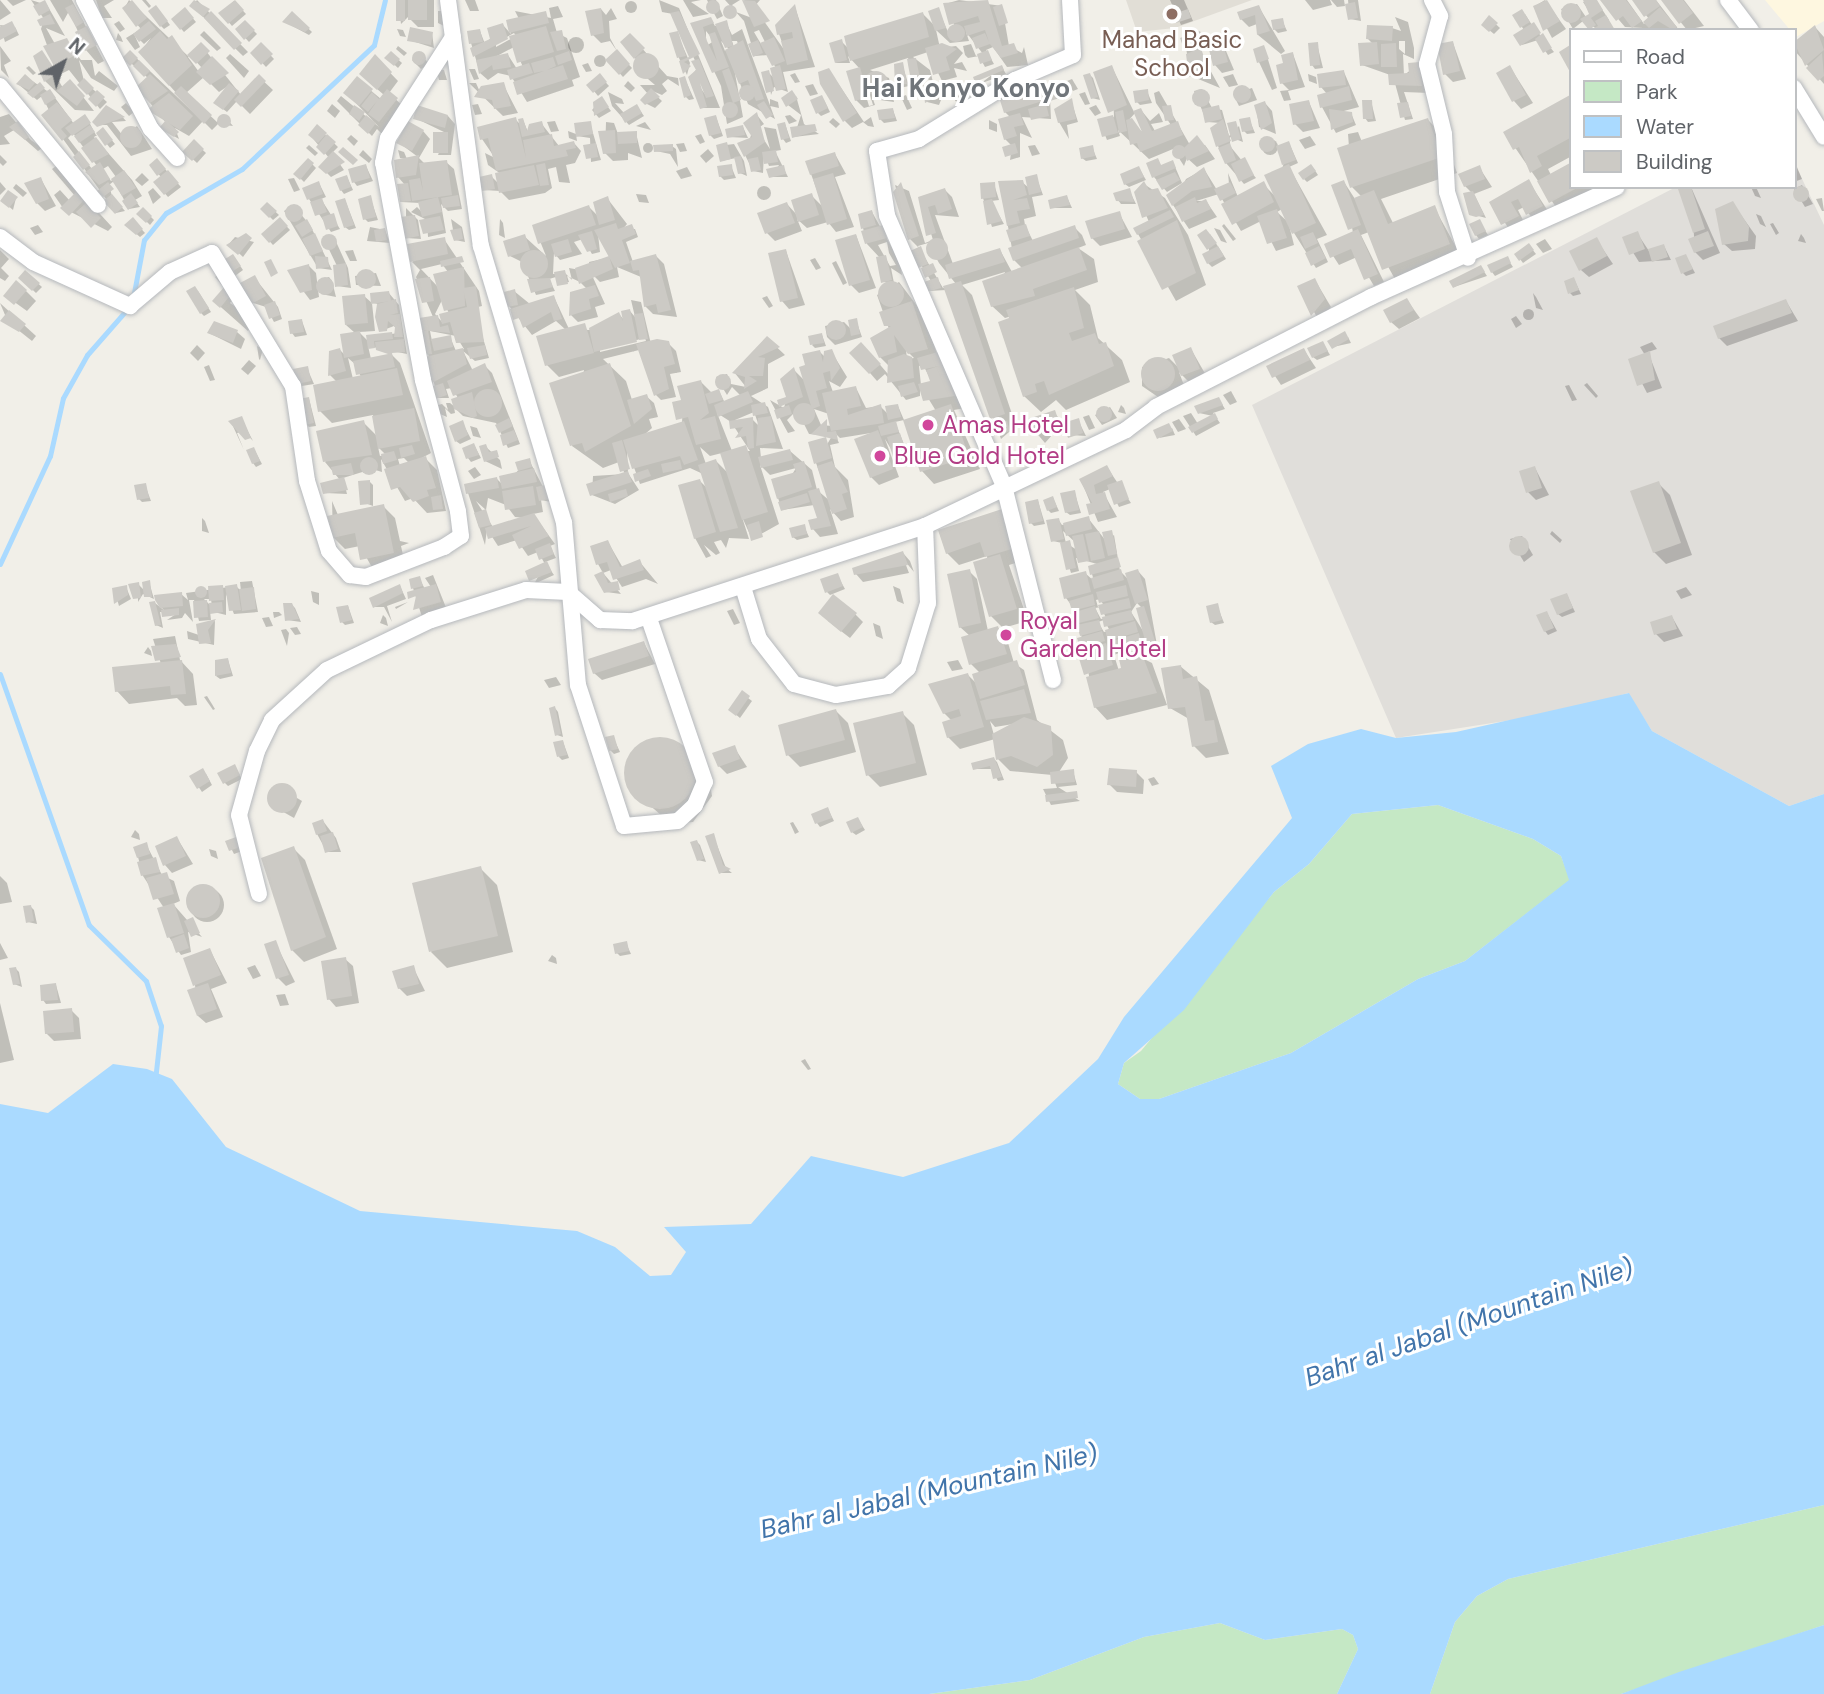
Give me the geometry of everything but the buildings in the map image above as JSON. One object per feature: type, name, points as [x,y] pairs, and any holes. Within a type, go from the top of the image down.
[{"type":"street","points":[[84,0],[151,129],[177,158]]},
{"type":"street","points":[[448,0],[481,246],[564,522],[578,685],[624,826],[678,821],[695,805],[705,782],[649,618]]},
{"type":"street","points":[[1053,680],[1004,486],[887,215],[877,151],[919,139],[1014,80],[1073,55],[1070,0]]},
{"type":"street","points":[[1432,0],[1440,16],[1427,64],[1444,134],[1447,192],[1468,258]]},
{"type":"street","points":[[1728,0],[1749,28]]},
{"type":"street","points":[[0,237],[33,262],[131,306],[170,272],[212,253],[293,386],[307,481],[329,551],[350,575],[366,577],[444,547],[461,536],[458,511],[423,380],[383,163],[388,138],[453,37]]},
{"type":"street","points":[[0,86],[98,205]]},
{"type":"street","points":[[1796,91],[1824,137]]},
{"type":"street","points":[[259,894],[239,815],[257,751],[285,707],[327,670],[431,620],[526,590],[569,592],[600,620],[649,618],[925,526],[1126,429],[1156,407],[1371,297],[1468,258],[1613,189]]},
{"type":"street","points":[[743,587],[759,639],[793,684],[836,695],[888,686],[908,668],[928,603],[925,526]]},
{"type":"shaded area","name":"Mahad Basic School","points":[[1126,0],[1252,0],[1175,28],[1137,32]]},
{"type":"shaded area","points":[[1765,0],[1824,0],[1824,21],[1796,37],[1796,28],[1788,28]]},
{"type":"shaded area","points":[[1796,166],[1824,225],[1824,794],[1789,806],[1652,731],[1628,693],[1563,712],[1396,738],[1252,405],[1672,189],[1796,189]]},
{"type":"green space","points":[[1438,805],[1533,839],[1561,856],[1570,880],[1465,961],[1418,979],[1291,1053],[1159,1099],[1140,1099],[1118,1084],[1124,1063],[1141,1051],[1274,892],[1309,864],[1352,814]]},
{"type":"green space","points":[[1824,1505],[1824,1625],[1621,1694],[1430,1694],[1455,1622],[1477,1596],[1508,1579]]},
{"type":"green space","points":[[1220,1623],[1265,1640],[1342,1629],[1353,1635],[1358,1649],[1337,1694],[929,1694],[1030,1680],[1144,1637]]},
{"type":"water","name":"Bahr al Jabal (Mountain Nile)","points":[[1629,693],[1652,731],[1789,806],[1824,794],[1824,1505],[1508,1579],[1477,1596],[1455,1622],[1430,1694],[1337,1694],[1358,1649],[1353,1635],[1342,1629],[1265,1640],[1220,1623],[1144,1637],[1030,1680],[929,1694],[0,1694],[0,1104],[48,1113],[113,1064],[147,1069],[172,1079],[226,1147],[360,1211],[577,1231],[615,1247],[650,1276],[671,1275],[686,1252],[664,1227],[751,1224],[811,1156],[903,1177],[1009,1143],[1098,1059],[1124,1017],[1292,818],[1271,766],[1308,744],[1361,729],[1396,738],[1456,732]],"holes":[[[1438,805],[1533,839],[1561,856],[1569,880],[1465,961],[1418,979],[1291,1053],[1159,1099],[1140,1099],[1118,1084],[1124,1063],[1184,1010],[1274,892],[1309,864],[1352,814]]]},
{"type":"water","points":[[1824,1625],[1824,1694],[1621,1694],[1679,1672]]},
{"type":"waterway","points":[[133,298],[144,240],[166,213],[242,169],[374,45],[385,0]]},
{"type":"waterway","points":[[0,564],[50,456],[63,398],[87,355],[129,307]]},
{"type":"waterway","points":[[0,674],[89,925],[146,981],[161,1026],[155,1080]]},
{"type":"place","name":"Mahad Basic School","points":[[1172,14]]},
{"type":"place","name":"Amas Hotel","points":[[928,425]]},
{"type":"place","name":"Blue Gold Hotel","points":[[880,456]]},
{"type":"place","name":"Royal Garden Hotel","points":[[1006,635]]},
{"type":"district","name":"Hai Konyo Konyo","points":[[966,89]]}]
